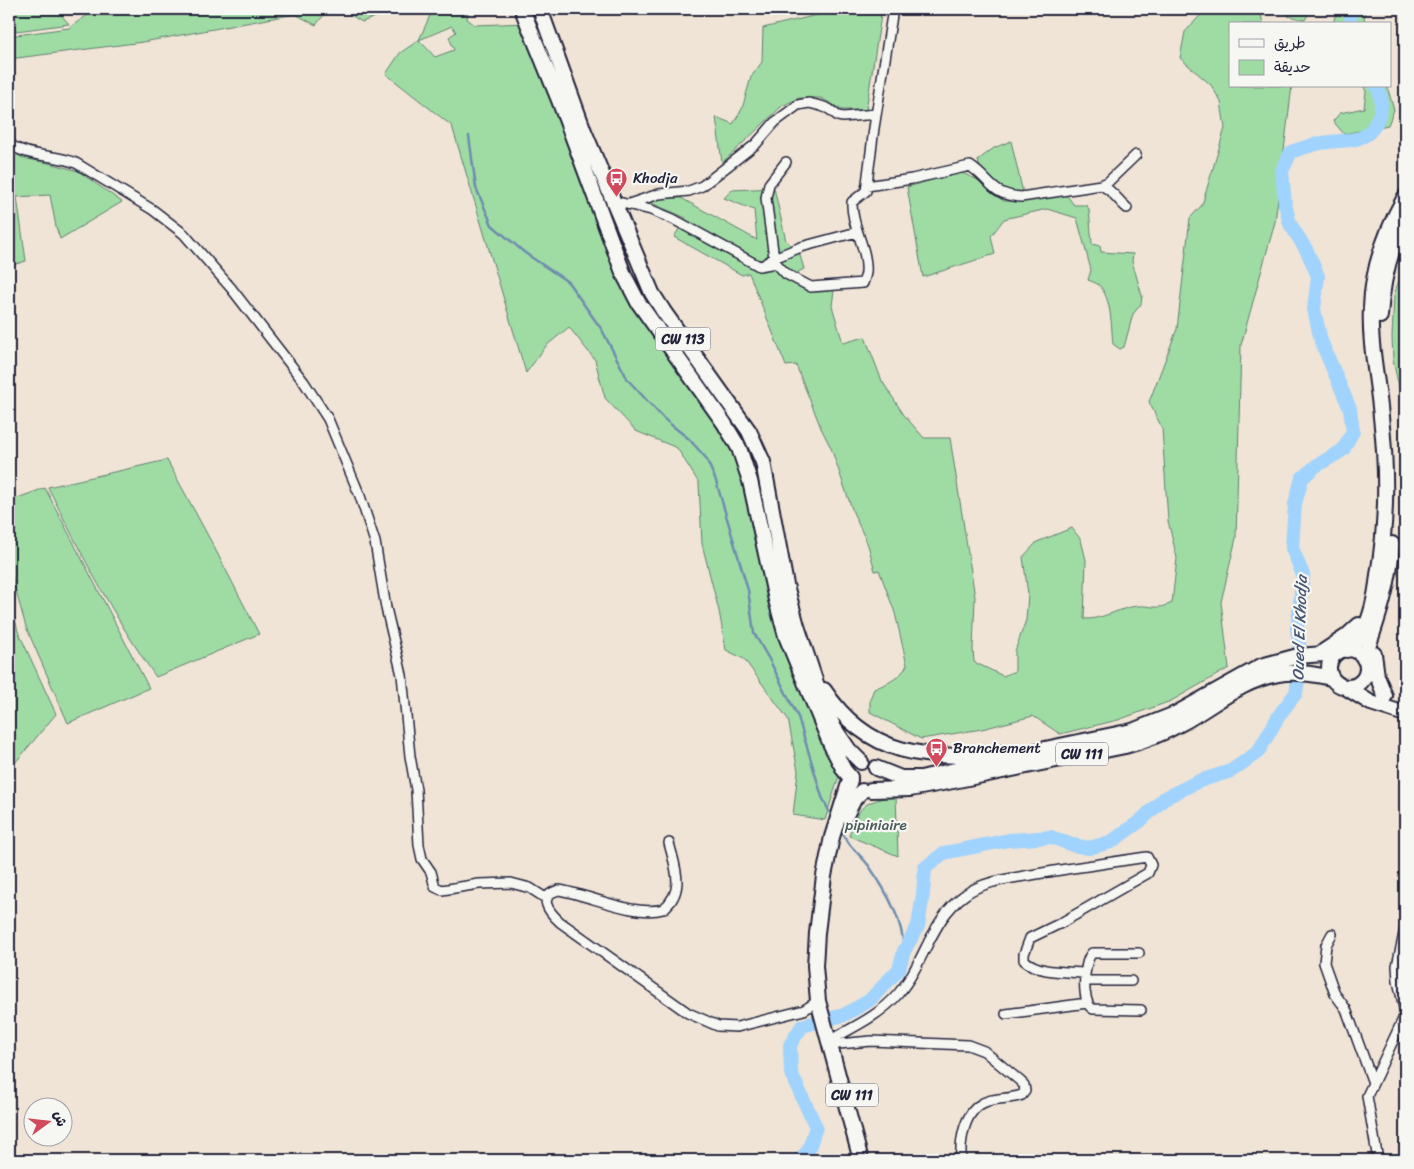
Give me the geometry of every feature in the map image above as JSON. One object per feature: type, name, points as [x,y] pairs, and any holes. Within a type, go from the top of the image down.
[{"type":"highway","points":[[522,9],[559,100],[624,275],[638,302],[724,422],[739,448],[750,481],[782,624],[831,745],[854,787],[866,790]]},
{"type":"highway","name":"CW 113","points":[[540,9],[584,131],[620,203],[652,293],[749,431],[763,462],[790,601],[812,670]]},
{"type":"highway","points":[[1345,687],[1351,687],[1361,682],[1377,607],[1385,508],[1385,482],[1381,416],[1372,345],[1372,293],[1384,242],[1405,197]]},
{"type":"highway","points":[[1405,218],[1387,265],[1381,299],[1380,328],[1392,430],[1394,499],[1389,571],[1377,607],[1364,630],[1329,664],[1330,674],[1337,684],[1371,703],[1405,714]]},
{"type":"highway","points":[[812,670],[831,701],[847,720],[867,734],[890,746],[916,753],[943,756],[970,756],[1045,749],[1125,733],[1145,727],[1189,707],[1251,670],[1279,666],[1314,654],[1352,633],[1362,620],[1377,607]]},
{"type":"highway","points":[[1377,607],[1381,626],[1375,648],[1374,661],[1378,681],[1385,696]]},
{"type":"highway","points":[[1314,654],[1342,651],[1357,652],[1374,685],[1385,696],[1405,706]]},
{"type":"highway","name":"CW 111","points":[[866,790],[910,788],[953,781],[1137,743],[1181,724],[1279,666],[1332,678]]},
{"type":"highway","points":[[812,670],[823,704],[834,728],[848,750],[861,762],[870,763],[876,768],[878,773],[878,782],[851,804],[841,819]]},
{"type":"highway","name":"CW 111","points":[[876,768],[895,776],[914,779],[1045,749]]},
{"type":"highway","points":[[850,778],[853,767],[861,762]]},
{"type":"highway","name":"CW 111","points":[[850,778],[836,838],[830,885],[824,937],[824,990],[822,1007],[834,1036],[870,1160]]},
{"type":"highway","name":"CW 111","points":[[834,1036],[861,1160]]},
{"type":"street","points":[[620,203],[651,210],[673,219],[759,266],[776,262],[786,274],[811,287],[863,283],[866,272],[852,212],[852,202],[866,191],[893,9]]},
{"type":"street","points":[[620,203],[659,194],[689,192],[702,186],[756,144],[776,122],[798,105],[809,103],[821,106],[843,118],[876,114]]},
{"type":"street","points":[[9,144],[28,153],[76,163],[174,224],[194,243],[232,288],[308,388],[328,419],[340,444],[375,542],[386,608],[402,674],[410,756],[416,790],[419,845],[422,859],[431,872],[435,887],[438,890],[442,890],[478,884],[511,883],[530,888],[547,899]]},
{"type":"street","points":[[867,186],[912,179],[970,166],[979,172],[993,189],[1010,196],[1021,197],[1101,185],[1108,182],[1136,155]]},
{"type":"street","points":[[774,258],[766,198],[769,184],[786,162]]},
{"type":"street","points":[[1101,185],[1110,190],[1127,208]]},
{"type":"street","points":[[759,266],[808,244],[857,232]]},
{"type":"street","points":[[669,843],[678,886],[674,897],[663,909],[646,911],[632,909],[559,890],[552,892],[547,899],[550,913],[688,1013],[718,1026],[738,1027],[822,1007]]},
{"type":"street","points":[[834,1036],[873,1016],[899,994],[943,917],[965,894],[977,887],[1000,880],[1147,858],[1152,866],[1148,872],[1061,923],[1030,938],[1024,954],[1024,960],[1030,966],[1039,969],[1085,977],[1131,981]]},
{"type":"street","points":[[1378,1160],[1367,1096],[1405,1014],[1397,974],[1398,958],[1405,929]]},
{"type":"street","points":[[1332,934],[1326,945],[1324,963],[1335,994],[1346,1008],[1373,1082]]},
{"type":"street","points":[[1139,953],[1092,953],[1088,956],[1085,977],[1089,1007],[1094,1009],[1141,1010]]},
{"type":"street","points":[[1006,1014],[1087,1003]]},
{"type":"street","points":[[834,1036],[871,1041],[968,1044],[984,1051],[1020,1081],[1024,1085],[1025,1091],[1022,1095],[986,1102],[978,1106],[971,1113],[961,1141],[961,1160]]},
{"type":"green space","points":[[9,9],[56,9],[69,24],[9,32]]},
{"type":"green space","points":[[96,9],[335,9],[327,11],[316,25],[295,14],[143,42],[9,59],[9,36],[69,28]]},
{"type":"green space","points":[[341,9],[397,9],[362,22]]},
{"type":"green space","points":[[433,9],[469,9],[467,19],[475,25],[528,23],[624,275],[736,449],[751,507],[773,618],[789,662],[839,776],[825,820],[793,815],[798,771],[788,719],[744,659],[726,650],[719,611],[702,544],[699,483],[677,448],[636,431],[605,398],[595,360],[569,327],[546,346],[526,373],[452,126],[386,74],[400,53],[419,40]],"holes":[[[452,26],[456,32],[449,37],[454,50],[435,57],[419,40]]]},
{"type":"green space","points":[[842,9],[882,9],[866,110],[842,110],[821,98],[799,98],[782,106],[722,163],[716,117],[733,124],[742,109],[751,77],[762,62],[763,28]]},
{"type":"green space","points":[[1206,9],[1260,9],[1263,22],[1229,22],[1229,88],[1292,88],[1275,222],[1241,345],[1236,538],[1221,602],[1229,668],[1171,701],[1118,720],[1060,734],[1033,716],[982,729],[921,739],[870,712],[870,699],[874,689],[898,677],[907,665],[895,613],[879,570],[875,571],[868,545],[853,512],[831,448],[796,365],[786,366],[749,273],[742,275],[674,237],[686,218],[649,202],[660,198],[681,198],[757,240],[754,210],[724,198],[732,190],[774,188],[786,241],[799,252],[804,269],[798,272],[805,290],[834,290],[832,306],[843,343],[865,337],[882,381],[904,415],[924,438],[950,438],[975,597],[974,662],[1003,676],[1015,671],[1015,651],[1026,620],[1028,594],[1023,557],[1037,542],[1072,528],[1081,540],[1086,560],[1084,619],[1097,618],[1130,607],[1157,607],[1172,603],[1177,558],[1168,521],[1162,428],[1149,402],[1177,329],[1190,218],[1202,205],[1225,128],[1221,102],[1211,85],[1180,58],[1185,32]]},
{"type":"green space","points":[[1288,9],[1311,9],[1305,20],[1288,16]]},
{"type":"green space","points":[[1337,9],[1365,9],[1364,22],[1334,22]]},
{"type":"green space","points":[[1364,88],[1388,88],[1394,110],[1388,125],[1344,134],[1333,121],[1340,113],[1364,108],[1366,91]]},
{"type":"green space","points":[[1011,141],[1023,193],[1001,189],[988,181],[980,168],[978,160],[994,148]]},
{"type":"green space","points":[[9,150],[23,158],[78,171],[122,202],[60,239],[50,195],[17,197],[26,261],[9,266]]},
{"type":"green space","points":[[960,172],[978,180],[990,192],[1004,201],[1021,201],[1065,193],[1074,205],[1086,205],[1089,209],[1092,244],[1100,246],[1101,252],[1133,254],[1132,261],[1142,296],[1141,304],[1133,314],[1124,347],[1120,349],[1113,344],[1109,305],[1099,285],[1088,280],[1091,270],[1077,218],[1047,209],[1004,219],[991,236],[995,254],[923,277],[907,187]]},
{"type":"green space","points":[[1401,274],[1405,278],[1405,450],[1400,392],[1393,360],[1392,337],[1394,295]]},
{"type":"green space","points":[[167,460],[259,634],[156,677],[126,632],[98,584],[48,487]]},
{"type":"green space","points":[[45,488],[149,688],[68,723],[26,627],[9,565],[9,501]]},
{"type":"green space","points":[[9,596],[18,631],[56,714],[9,770]]},
{"type":"green space","name":"pipiniaire","points":[[896,796],[898,856],[849,836],[856,817],[864,806],[877,800]]},
{"type":"waterway","name":"Oued El Khodja","points":[[1350,22],[1352,9]]},
{"type":"waterway","name":"Oued El Khodja","points":[[799,1160],[808,1151],[816,1127],[791,1073],[790,1045],[802,1026],[844,1015],[870,1000],[899,969],[904,951],[918,926],[925,868],[944,853],[1009,840],[1051,837],[1072,845],[1089,848],[1111,842],[1139,822],[1165,798],[1199,781],[1231,771],[1258,752],[1280,714],[1296,693],[1301,660],[1297,629],[1303,575],[1292,548],[1295,504],[1302,478],[1316,466],[1343,450],[1353,431],[1350,409],[1321,341],[1314,309],[1318,276],[1307,251],[1290,224],[1285,204],[1282,171],[1291,152],[1317,144],[1347,141],[1363,137],[1370,132],[1376,124],[1381,109],[1377,88]]},
{"type":"waterway","points":[[469,136],[476,188],[492,225],[525,253],[568,282],[602,330],[628,380],[664,419],[689,439],[706,458],[716,481],[748,590],[754,633],[798,717],[822,797],[833,819]]},
{"type":"waterway","points":[[840,830],[869,866],[888,896],[901,928],[904,951]]},
{"type":"place","name":"Khodja","points":[[617,197]]},
{"type":"place","name":"Branchement","points":[[937,767]]}]
